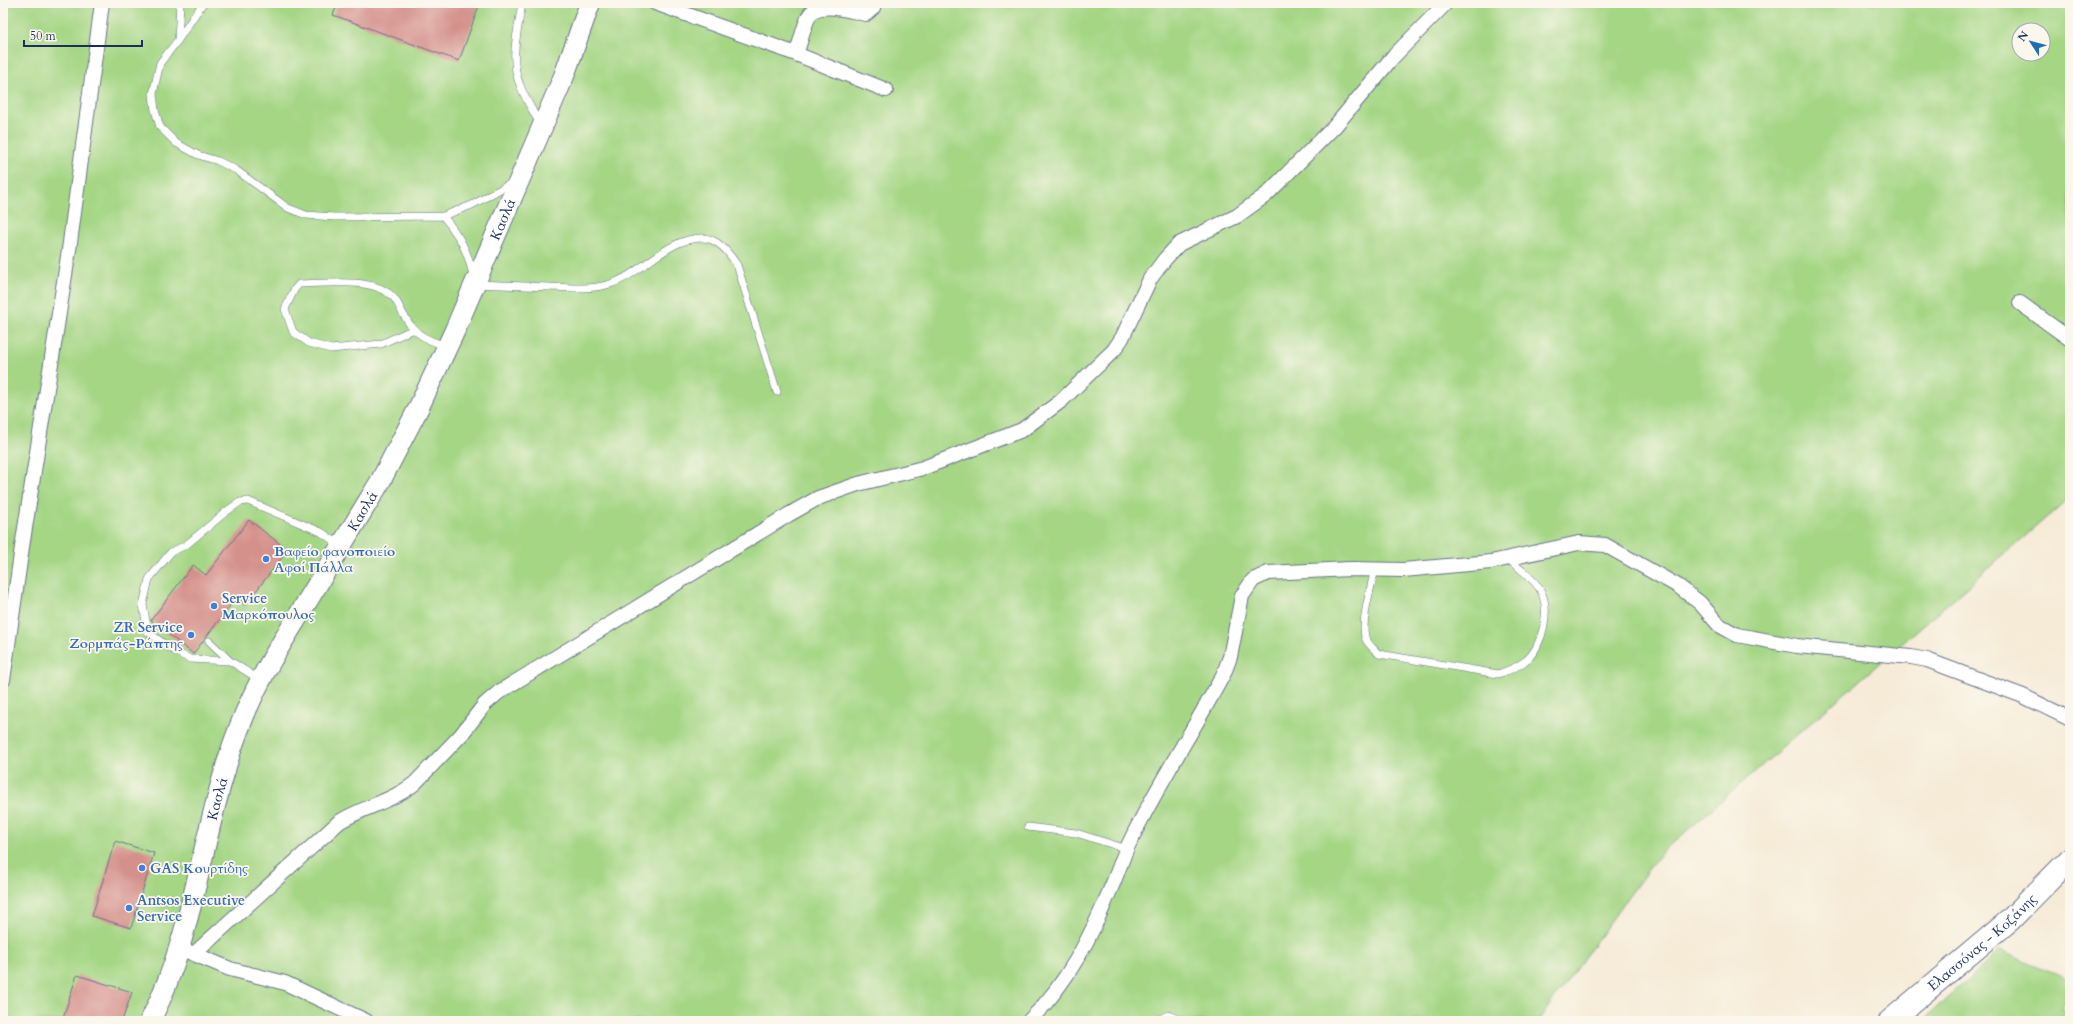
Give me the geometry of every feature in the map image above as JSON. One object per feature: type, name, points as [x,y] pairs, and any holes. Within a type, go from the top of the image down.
[{"type":"main road","name":"Ελασσόνας - Κοζάνης","points":[[1890,1021],[2010,920],[2070,859]]},
{"type":"street","points":[[3,680],[23,539],[69,250],[102,3]]},
{"type":"street","name":"Κασλά","points":[[150,1021],[165,986],[186,951],[222,777],[234,740],[260,680],[402,443],[448,347],[520,179],[564,76],[590,3]]},
{"type":"street","points":[[655,3],[796,54],[886,90]]},
{"type":"street","points":[[796,54],[809,15],[813,9],[822,5],[866,14],[872,8],[874,3]]},
{"type":"street","points":[[366,1021],[285,983],[230,969],[186,951],[339,822],[352,814],[407,790],[461,735],[485,704],[499,692],[818,498],[858,484],[923,468],[1022,430],[1061,401],[1114,350],[1129,325],[1150,279],[1179,244],[1237,216],[1266,195],[1335,126],[1392,58],[1446,3]]},
{"type":"street","points":[[2020,303],[2070,339]]},
{"type":"street","points":[[1029,1021],[1065,980],[1081,954],[1111,889],[1127,849],[1153,798],[1224,673],[1230,657],[1242,596],[1247,587],[1259,576],[1268,573],[1375,569],[1403,570],[1491,562],[1578,543],[1605,545],[1678,586],[1700,603],[1719,625],[1737,636],[1797,646],[1912,657],[1927,660],[2023,696],[2070,719]]},
{"type":"lane","points":[[178,40],[180,3]]},
{"type":"lane","points":[[203,3],[178,40],[160,63],[153,94],[155,110],[160,127],[176,143],[198,155],[218,161],[236,170],[288,208],[306,215],[334,218],[443,216],[472,205],[520,179]]},
{"type":"lane","points":[[522,3],[514,50],[515,67],[520,85],[541,128]]},
{"type":"lane","points":[[443,216],[463,244],[474,284],[584,289],[610,284],[678,244],[692,239],[704,238],[715,242],[727,251],[737,265],[777,392]]},
{"type":"lane","points":[[414,329],[380,344],[357,348],[331,349],[309,343],[293,332],[284,309],[294,290],[300,284],[362,283],[383,290],[394,298],[408,322],[424,339],[448,347]]},
{"type":"lane","points":[[230,661],[190,659],[174,651],[148,632],[143,605],[148,579],[170,552],[186,545],[240,502],[248,502],[321,532],[341,546]]},
{"type":"lane","points":[[1375,569],[1365,619],[1366,638],[1370,646],[1379,654],[1498,674],[1511,670],[1526,661],[1539,644],[1544,620],[1544,599],[1540,588],[1507,558]]},
{"type":"lane","points":[[209,641],[230,661],[260,680]]},
{"type":"lane","points":[[1028,827],[1076,833],[1127,849]]},
{"type":"lane","points":[[1156,1021],[1168,1015],[1183,1021]]},
{"type":"green space","points":[[3,3],[2070,3],[2070,497],[1658,856],[1538,1021],[3,1021]]},
{"type":"green space","points":[[2000,951],[2070,979],[2070,995],[2062,1008],[2070,1012],[2070,1021],[1930,1021],[1925,1018]]},
{"type":"building","points":[[338,3],[480,3],[459,61],[333,15]]},
{"type":"building","points":[[249,520],[288,550],[245,605],[236,598],[193,654],[151,620],[193,565],[206,575]]},
{"type":"building","points":[[115,841],[154,853],[131,928],[92,916]]},
{"type":"building","points":[[77,975],[132,992],[122,1021],[62,1021]]},
{"type":"place","name":"Βαφείο φανοποιείο Αφοί Πάλλα","points":[[266,559]]},
{"type":"place","name":"Service Μαρκόπουλος","points":[[214,606]]},
{"type":"place","name":"ZR Service Ζορμπάς-Ράπτης","points":[[191,635]]},
{"type":"place","name":"GAS Κουρτίδης","points":[[142,868]]},
{"type":"place","name":"Antsos Executive Service","points":[[129,908]]}]
